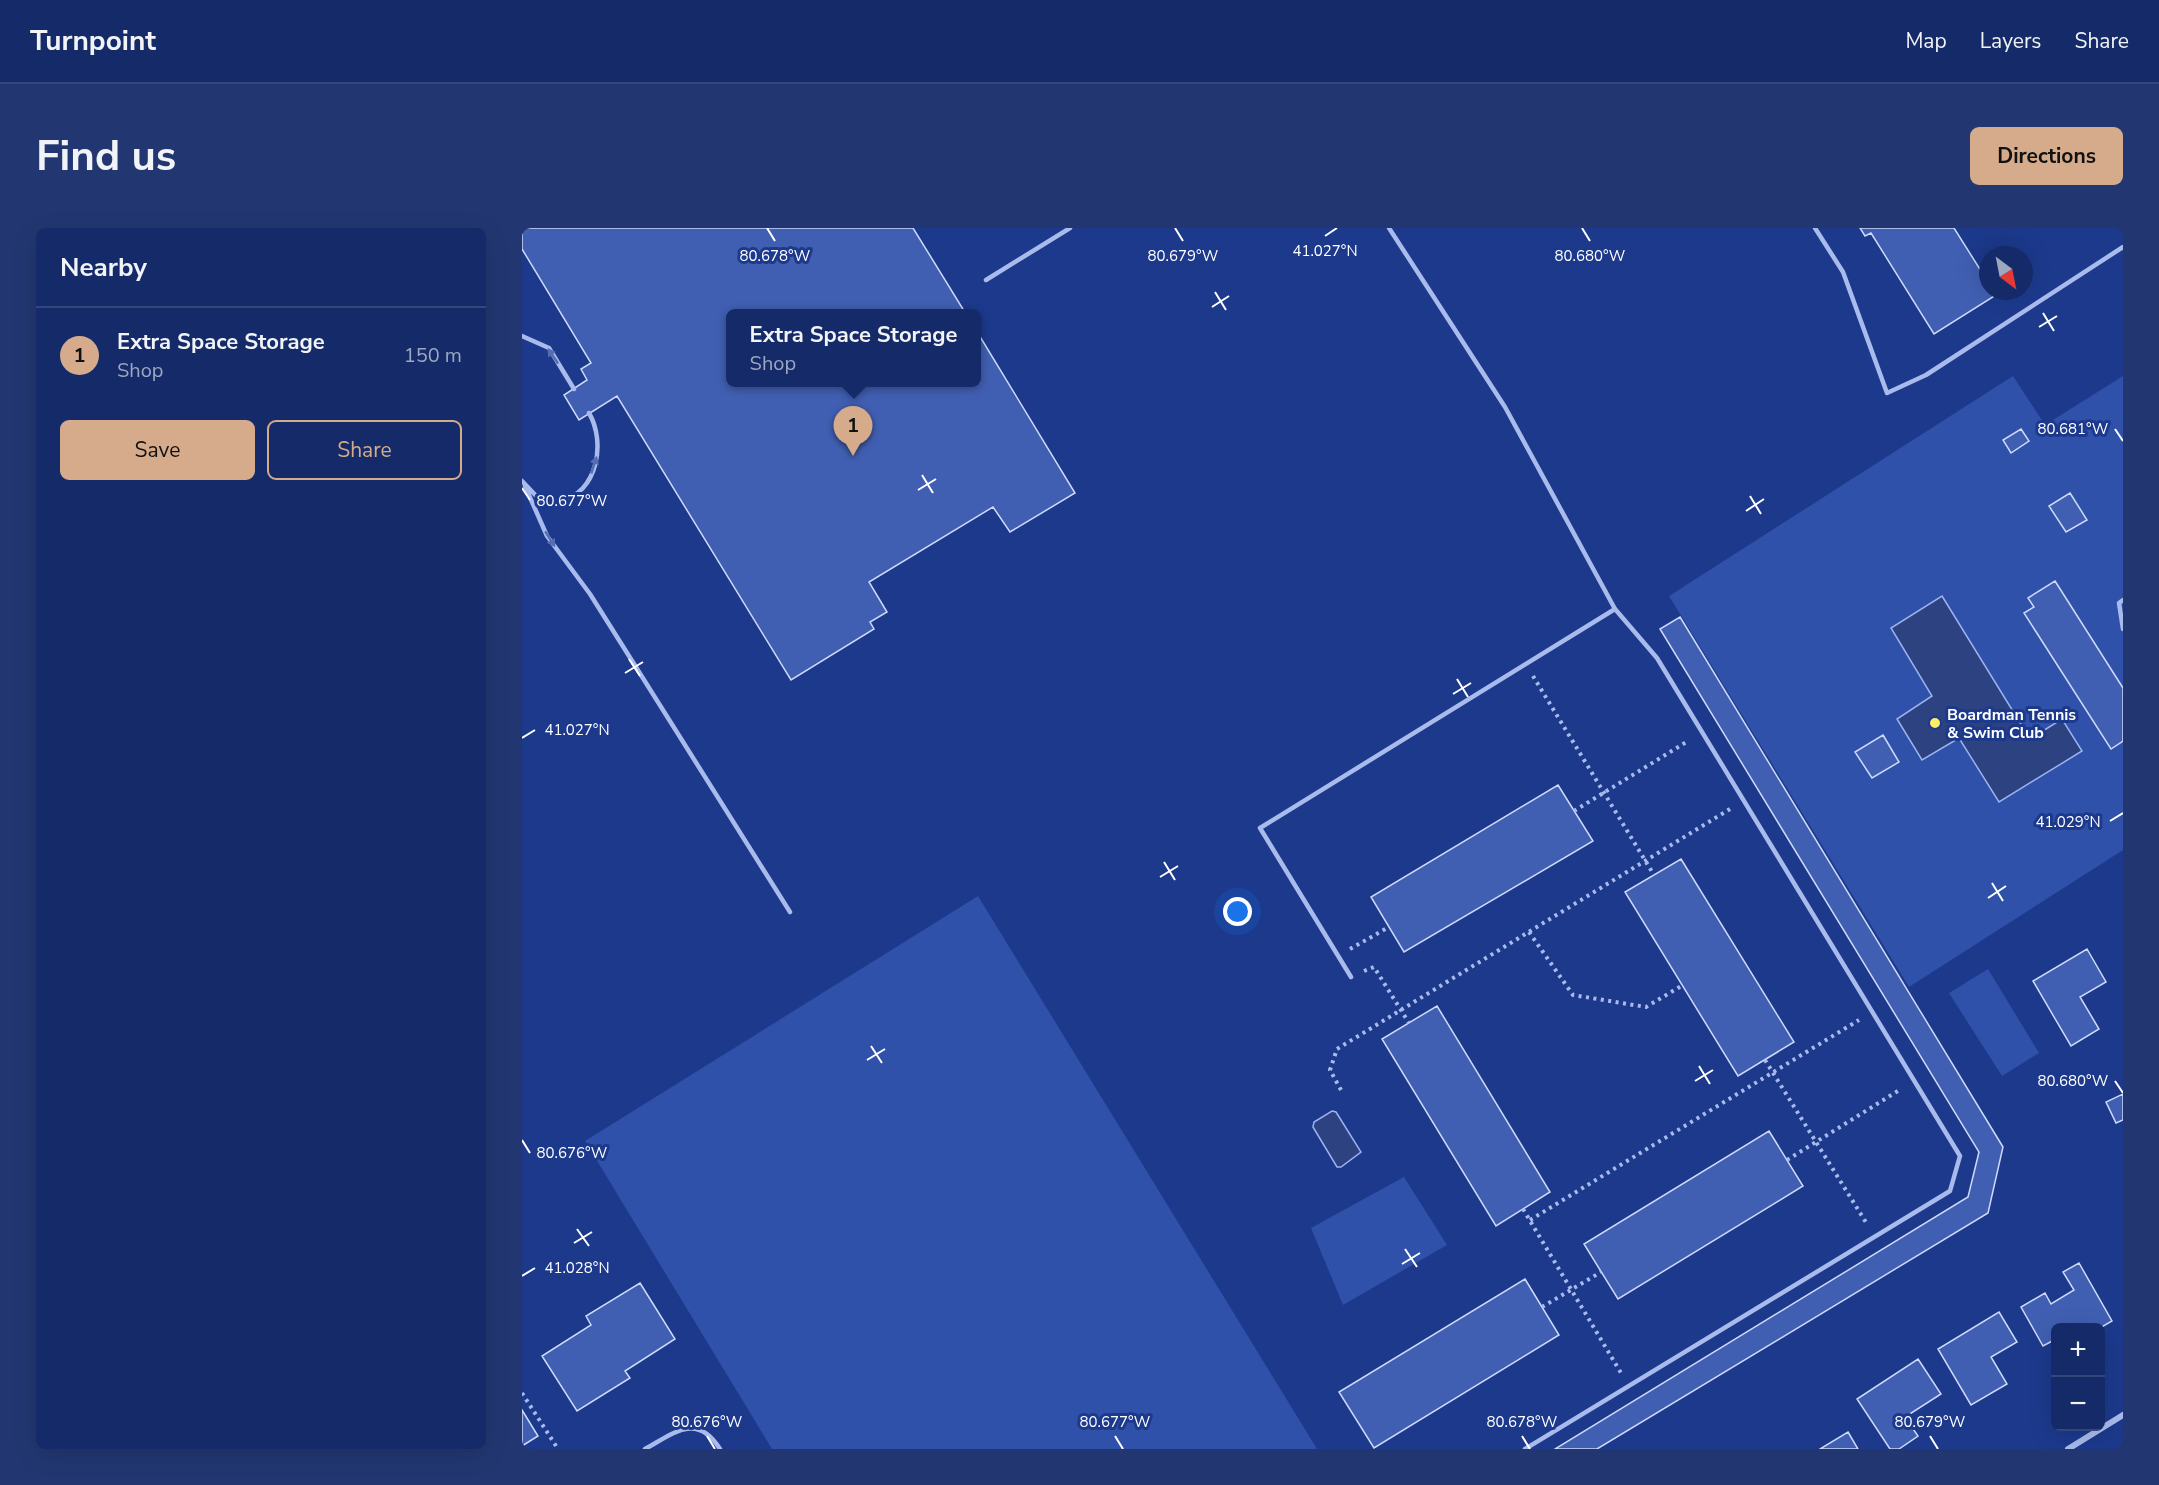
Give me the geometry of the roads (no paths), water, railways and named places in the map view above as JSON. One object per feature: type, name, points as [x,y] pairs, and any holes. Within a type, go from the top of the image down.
[{"type":"street","points":[[2068,1449],[2123,1415]]},
{"type":"lane","points":[[986,280],[1070,228]]},
{"type":"lane","points":[[1389,228],[1505,407],[1615,609],[1657,658],[1960,1156],[1950,1191],[1525,1449]]},
{"type":"lane","points":[[1815,228],[1844,272],[1887,393],[1926,375],[2123,247]]},
{"type":"lane","points":[[522,336],[549,348],[574,389]]},
{"type":"lane","points":[[525,486],[541,501],[561,501],[586,486],[597,460],[597,427],[589,413]]},
{"type":"lane","points":[[522,480],[547,536],[590,594],[790,912]]},
{"type":"lane","points":[[2123,600],[2119,603],[2123,629]]},
{"type":"lane","points":[[1351,977],[1260,828],[1615,609]]},
{"type":"lane","points":[[645,1449],[683,1428],[696,1428],[712,1436],[720,1449]]},
{"type":"place","name":"Extra Space Storage","points":[[853,456]]},
{"type":"place","name":"Boardman Tennis & Swim Club","points":[[1935,723]]}]
